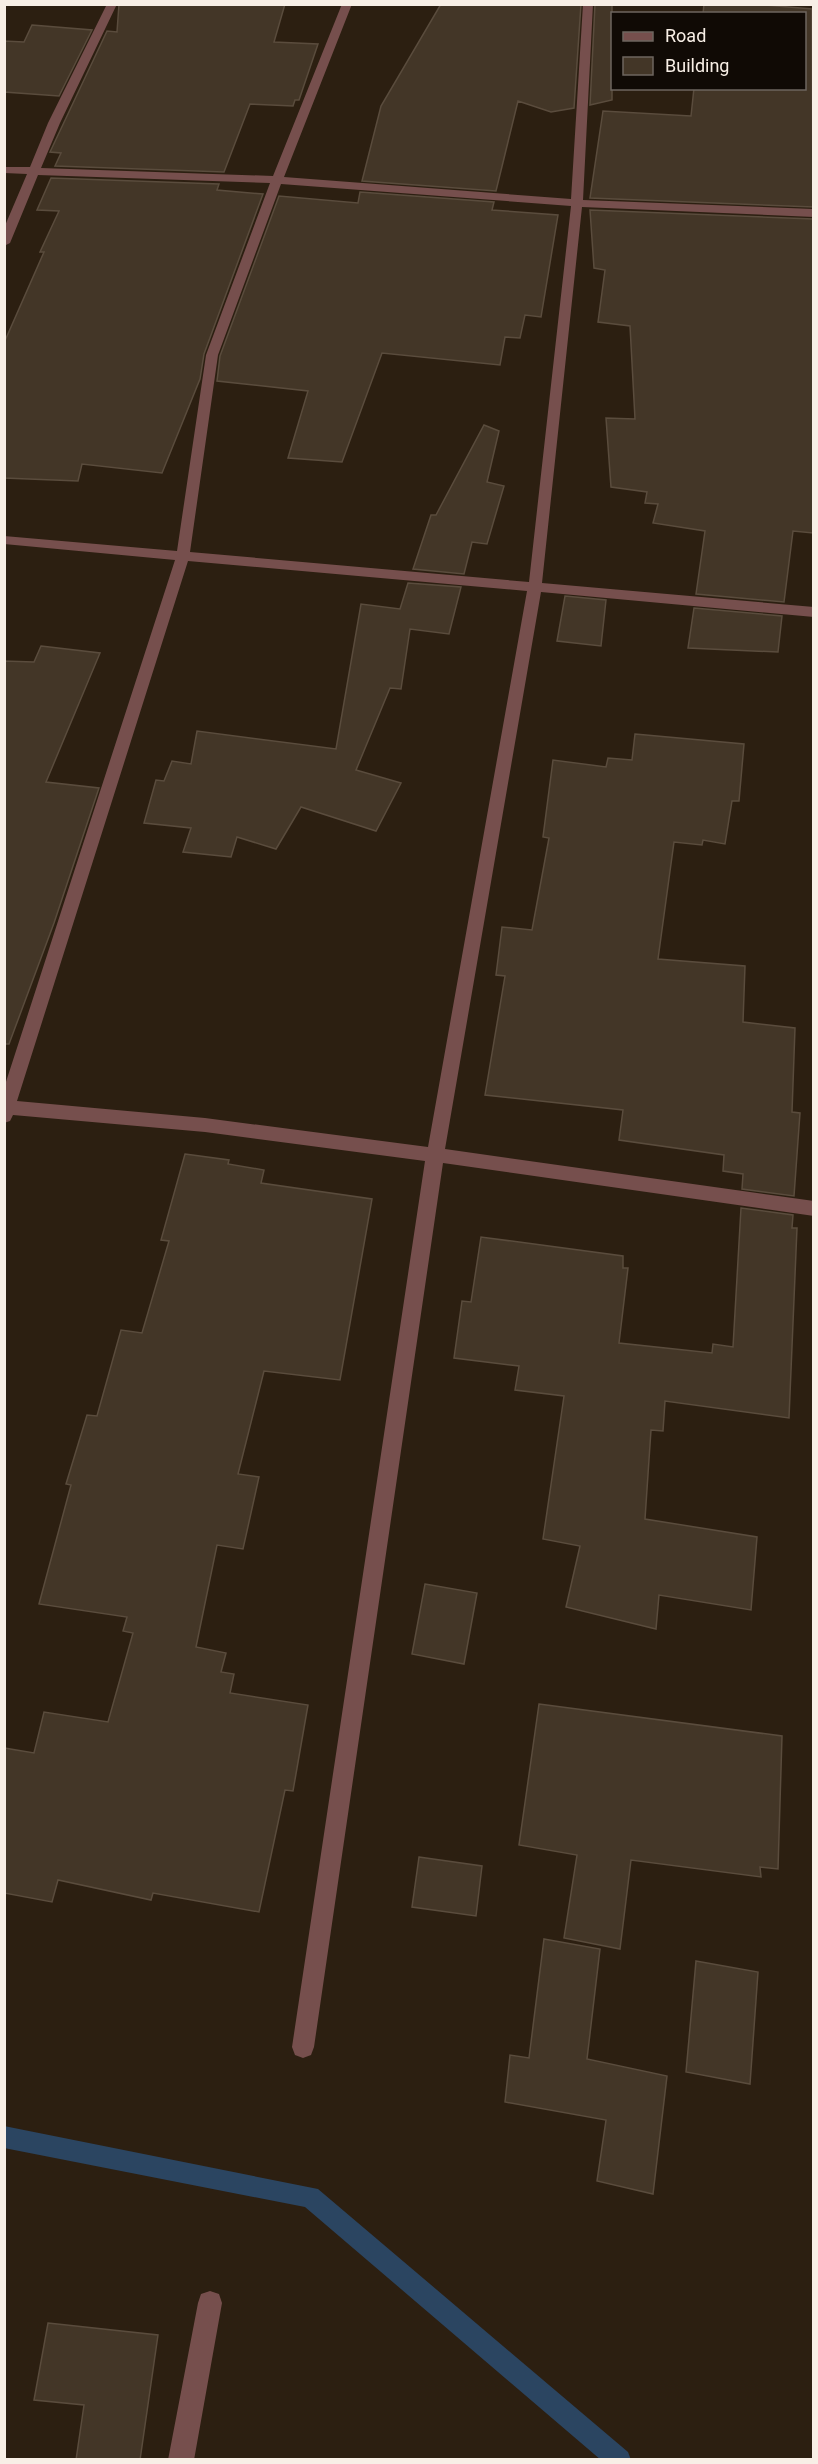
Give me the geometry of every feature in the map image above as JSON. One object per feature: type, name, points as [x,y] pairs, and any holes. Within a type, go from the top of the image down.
[{"type":"street","points":[[4,243],[54,123],[112,4]]},
{"type":"street","points":[[347,4],[277,180],[212,355],[183,556],[6,1110],[205,1125],[813,1209]]},
{"type":"street","points":[[303,2047],[435,1155],[535,587],[577,203],[588,4]]},
{"type":"street","points":[[4,170],[277,180],[577,203],[813,213]]},
{"type":"street","points":[[4,540],[813,612]]},
{"type":"street","points":[[181,2460],[210,2303]]},
{"type":"building","points":[[119,4],[285,4],[274,42],[318,44],[299,100],[295,100],[293,106],[250,104],[224,172],[55,166],[61,153],[50,152],[107,31],[117,32]]},
{"type":"building","points":[[441,4],[581,4],[574,108],[551,112],[518,101],[496,191],[362,181],[381,106]]},
{"type":"building","points":[[595,4],[612,4],[612,100],[590,105]]},
{"type":"building","points":[[704,4],[753,4],[812,9],[813,207],[590,198],[603,111],[691,116],[694,90],[806,90],[806,12],[703,12]]},
{"type":"building","points":[[32,25],[92,30],[59,96],[4,92],[4,41],[24,42]]},
{"type":"building","points":[[51,178],[219,184],[217,190],[263,194],[204,354],[200,379],[162,473],[82,464],[78,481],[4,478],[4,343],[44,252],[40,252],[59,211],[37,210]]},
{"type":"building","points":[[360,192],[494,202],[492,210],[558,215],[541,317],[525,315],[520,338],[505,337],[500,365],[382,353],[342,462],[288,458],[308,391],[217,381],[220,356],[279,196],[358,203]]},
{"type":"building","points":[[590,210],[813,219],[813,533],[793,531],[784,602],[696,594],[705,531],[653,523],[658,504],[645,503],[647,492],[611,487],[606,418],[635,419],[630,326],[598,322],[605,270],[594,268]]},
{"type":"building","points":[[484,425],[499,431],[487,482],[504,486],[487,544],[472,542],[464,574],[413,569],[431,515],[436,515]]},
{"type":"building","points":[[408,583],[461,587],[449,634],[410,629],[401,689],[390,688],[356,770],[401,783],[376,831],[301,807],[276,849],[237,837],[231,857],[183,852],[191,828],[144,823],[156,780],[164,781],[172,761],[191,764],[197,731],[336,749],[361,604],[400,609]]},
{"type":"building","points":[[565,596],[606,600],[601,646],[557,641]]},
{"type":"building","points":[[694,608],[782,616],[778,652],[688,648]]},
{"type":"building","points":[[41,646],[100,653],[46,782],[99,788],[54,923],[9,1044],[4,1044],[4,661],[34,662]]},
{"type":"building","points":[[635,734],[744,744],[739,801],[732,801],[725,844],[703,840],[702,845],[674,842],[658,959],[745,966],[743,1022],[795,1028],[792,1112],[800,1113],[794,1196],[742,1189],[743,1174],[723,1171],[724,1155],[619,1140],[623,1110],[485,1095],[505,976],[496,975],[502,927],[532,930],[549,838],[543,837],[553,760],[606,767],[608,758],[632,760]]},
{"type":"building","points":[[185,1154],[229,1160],[228,1164],[264,1170],[261,1183],[372,1199],[340,1380],[264,1371],[238,1474],[259,1477],[243,1549],[217,1545],[196,1647],[226,1653],[221,1672],[234,1674],[230,1693],[308,1705],[293,1791],[285,1790],[259,1912],[153,1893],[151,1900],[58,1880],[52,1902],[4,1893],[4,1748],[34,1753],[44,1712],[108,1722],[133,1633],[123,1631],[127,1617],[39,1604],[71,1485],[66,1484],[87,1415],[97,1416],[121,1330],[142,1333],[169,1241],[161,1240]]},
{"type":"building","points":[[741,1208],[793,1215],[792,1228],[797,1228],[789,1418],[665,1401],[663,1431],[651,1430],[645,1519],[757,1537],[751,1610],[659,1595],[656,1629],[566,1607],[580,1546],[543,1539],[564,1396],[515,1390],[519,1366],[454,1358],[462,1301],[471,1302],[481,1237],[623,1256],[623,1268],[628,1268],[619,1343],[712,1353],[713,1344],[733,1347]]},
{"type":"building","points":[[425,1584],[477,1593],[464,1664],[412,1654]]},
{"type":"building","points":[[539,1704],[782,1736],[778,1869],[760,1867],[761,1877],[631,1860],[620,1949],[564,1938],[577,1855],[519,1845]]},
{"type":"building","points":[[419,1857],[482,1866],[476,1916],[412,1907]]},
{"type":"building","points":[[544,1939],[600,1949],[587,2059],[667,2076],[653,2194],[597,2181],[606,2120],[505,2102],[510,2055],[529,2058]]},
{"type":"building","points":[[696,1961],[758,1972],[750,2084],[686,2072]]},
{"type":"building","points":[[48,2323],[158,2335],[140,2460],[76,2460],[84,2405],[34,2400]]},
{"type":"waterway","points":[[4,2137],[310,2197],[620,2460]]}]
